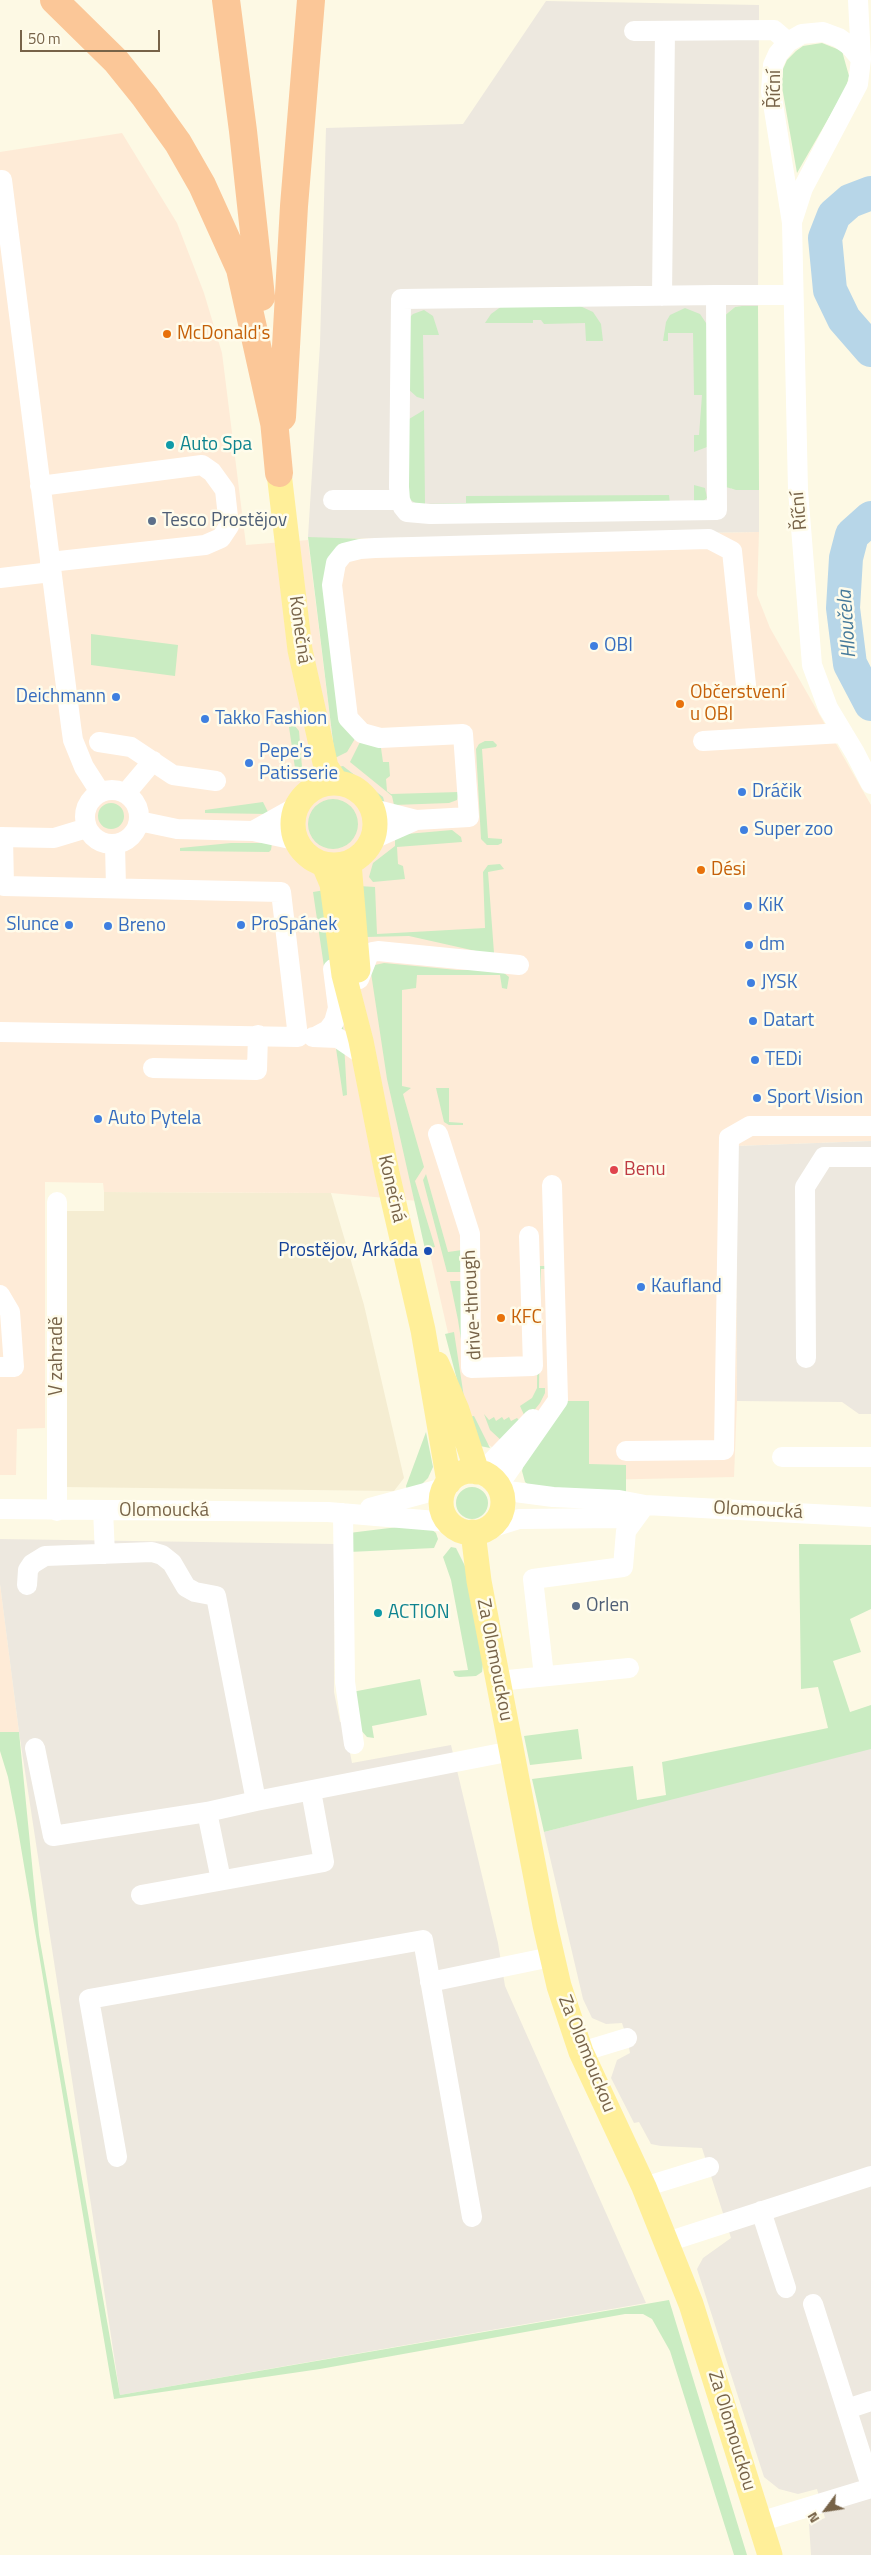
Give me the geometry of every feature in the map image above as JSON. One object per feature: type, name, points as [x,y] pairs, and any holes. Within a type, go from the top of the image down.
[{"type":"highway","points":[[54,0],[116,61],[145,96],[178,143],[202,185],[240,269],[275,427]]},
{"type":"highway","points":[[226,0],[243,131],[279,473]]},
{"type":"highway","points":[[279,473],[294,206],[311,0]]},
{"type":"main road","name":"Konečná","points":[[279,473],[300,650],[326,767],[336,782]]},
{"type":"main road","points":[[300,650],[312,772],[302,799],[292,829],[295,840],[302,851],[312,860],[337,864],[363,853],[373,839],[375,819],[373,809],[358,790],[348,784],[326,783],[302,799]]},
{"type":"main road","name":"Konečná","points":[[337,864],[332,884],[347,991],[362,1048],[385,1164],[424,1337],[447,1485]]},
{"type":"main road","name":"Konečná","points":[[337,864],[359,981],[362,1048]]},
{"type":"main road","name":"Konečná","points":[[424,1337],[489,1480]]},
{"type":"main road","name":"Olomoucká","points":[[447,1485],[462,1473],[489,1480]]},
{"type":"main road","points":[[480,1531],[496,1520],[502,1509],[489,1480]]},
{"type":"main road","points":[[447,1485],[441,1502],[448,1522]]},
{"type":"main road","name":"Olomoucká","points":[[448,1522],[459,1530],[480,1531]]},
{"type":"main road","name":"Za Olomouckou","points":[[480,1531],[479,1581],[551,1957],[581,2052],[644,2187],[667,2242],[708,2356],[770,2555]]},
{"type":"street","name":"Říční","points":[[792,223],[803,188],[858,84],[861,59],[858,0]]},
{"type":"street","points":[[634,31],[774,30],[788,42]]},
{"type":"street","points":[[662,296],[665,31]]},
{"type":"street","name":"Říční","points":[[861,59],[850,46],[822,32],[802,34],[788,42],[778,54],[773,65],[771,90],[792,223],[798,490],[812,658],[816,680],[828,708],[871,784]]},
{"type":"street","points":[[2,180],[4,224],[73,740],[84,768],[100,792]]},
{"type":"street","points":[[716,295],[717,510],[424,514],[407,512],[400,500],[401,300],[716,295],[793,295]]},
{"type":"street","points":[[0,578],[50,567],[205,545],[221,538],[228,526],[225,490],[212,472],[202,466],[40,486]]},
{"type":"street","points":[[334,500],[400,500]]},
{"type":"street","points":[[373,809],[416,820],[470,817],[463,734],[380,738],[362,734],[348,718],[332,585],[336,563],[344,554],[360,549],[375,548],[709,539],[732,551],[746,684]]},
{"type":"street","points":[[703,741],[843,734]]},
{"type":"street","points":[[99,742],[131,747],[173,775],[216,781]]},
{"type":"street","points":[[126,793],[153,761]]},
{"type":"street","points":[[118,790],[126,793],[137,805],[139,821],[133,834],[122,842],[115,844],[98,841],[86,828],[85,811],[87,803],[100,792],[118,790]]},
{"type":"street","points":[[253,831],[302,799]]},
{"type":"street","points":[[373,839],[416,820]]},
{"type":"street","points":[[139,821],[177,829],[253,831],[295,840]]},
{"type":"street","points":[[86,828],[54,838],[1,837],[4,886],[281,892],[307,1037]]},
{"type":"street","points":[[115,844],[116,888]]},
{"type":"street","points":[[307,1037],[328,1030],[334,1022],[338,1008],[331,949],[338,934]]},
{"type":"street","points":[[359,981],[368,956],[378,951],[519,966]]},
{"type":"street","points":[[0,1032],[338,1038],[362,1048]]},
{"type":"street","points":[[153,1068],[257,1070],[258,1036]]},
{"type":"street","points":[[626,1451],[724,1450],[729,1138],[750,1126],[871,1126]]},
{"type":"street","name":"drive-through","points":[[438,1134],[470,1234],[472,1368],[533,1366],[530,1236]]},
{"type":"street","points":[[806,1358],[805,1187],[824,1157],[871,1157]]},
{"type":"street","points":[[489,1480],[558,1400],[552,1184]]},
{"type":"street","name":"V zahradě","points":[[57,1202],[57,1510]]},
{"type":"street","points":[[0,1294],[10,1312],[14,1367],[0,1367]]},
{"type":"street","points":[[782,1457],[871,1457]]},
{"type":"street","name":"Olomoucká","points":[[489,1480],[553,1497],[871,1517]]},
{"type":"street","name":"Olomoucká","points":[[335,1513],[377,1507],[447,1485]]},
{"type":"street","points":[[480,1531],[520,1519],[621,1518],[645,1504]]},
{"type":"street","points":[[544,1676],[533,1578],[623,1567],[626,1531],[645,1504]]},
{"type":"street","name":"Olomoucká","points":[[0,1509],[335,1513],[448,1522]]},
{"type":"street","points":[[103,1510],[105,1554]]},
{"type":"street","points":[[335,1513],[345,1682],[354,1744]]},
{"type":"street","points":[[27,1585],[28,1570],[38,1558],[152,1552],[162,1555],[172,1563],[186,1586],[195,1592],[216,1596],[256,1801]]},
{"type":"street","points":[[498,1681],[629,1668]]},
{"type":"street","points":[[35,1748],[53,1836],[206,1812],[512,1751]]},
{"type":"street","points":[[141,1895],[324,1862],[310,1791]]},
{"type":"street","points":[[206,1812],[221,1880]]},
{"type":"street","points":[[118,2157],[89,1999],[422,1940],[472,2217]]},
{"type":"street","points":[[430,1982],[551,1957]]},
{"type":"street","points":[[581,2052],[627,2038]]},
{"type":"street","points":[[644,2187],[708,2167]]},
{"type":"street","points":[[667,2242],[871,2176]]},
{"type":"street","points":[[762,2211],[786,2288]]},
{"type":"street","points":[[759,2522],[871,2487],[814,2304]]},
{"type":"street","points":[[846,2409],[871,2401]]},
{"type":"shaded area","points":[[546,1],[759,5],[758,306],[735,307],[724,316],[731,489],[759,490],[759,532],[318,539],[308,537],[320,344],[326,128],[463,124]]},
{"type":"shaded area","points":[[122,133],[177,223],[204,293],[222,353],[246,545],[308,540],[335,758],[329,561],[425,541],[318,539],[759,532],[757,595],[770,628],[871,805],[871,1141],[736,1146],[737,1401],[734,1477],[547,1481],[471,1434],[418,1201],[331,1193],[104,1192],[103,1183],[45,1182],[45,1428],[17,1429],[16,1475],[0,1475],[0,152]]},
{"type":"shaded area","points":[[871,1141],[871,1414],[859,1414],[842,1402],[737,1401],[736,1146]]},
{"type":"shaded area","points":[[104,1192],[331,1193],[364,1305],[404,1478],[394,1491],[64,1487],[65,1211],[104,1211]]},
{"type":"shaded area","points":[[0,1539],[335,1544],[334,1692],[340,1722],[344,1722],[352,1763],[451,1745],[498,1943],[505,1986],[646,2303],[120,2395],[19,1732],[0,1584]]},
{"type":"shaded area","points":[[0,1584],[6,1630],[19,1732],[0,1732]]},
{"type":"shaded area","points":[[871,1747],[871,2555],[811,2555],[809,2524],[825,2518],[817,2489],[798,2494],[779,2489],[764,2477],[697,2269],[703,2258],[731,2238],[702,2148],[651,2144],[639,2122],[634,2123],[611,2078],[617,2060],[630,2053],[627,2038],[622,2023],[606,2024],[592,2018],[583,1999],[544,1832]]},
{"type":"green space","points":[[822,43],[842,51],[849,76],[846,88],[797,173],[782,87],[783,69],[787,60],[803,46]]},
{"type":"green space","points":[[502,306],[580,306],[593,312],[601,324],[603,341],[586,341],[585,323],[544,324],[541,320],[533,320],[533,323],[485,323],[491,314]]},
{"type":"green space","points":[[758,306],[759,490],[736,490],[726,487],[724,316],[735,307]]},
{"type":"green space","points":[[685,308],[700,314],[708,326],[707,447],[694,452],[694,435],[699,435],[702,395],[694,395],[693,333],[668,333],[668,341],[663,341],[666,322],[670,315]]},
{"type":"green space","points":[[424,310],[433,316],[439,335],[423,335],[424,399],[417,397],[407,388],[409,318],[413,314]]},
{"type":"green space","points":[[424,410],[425,504],[466,503],[466,496],[669,495],[670,504],[694,503],[694,485],[705,488],[707,498],[698,505],[691,507],[420,506],[409,499],[405,491],[404,432],[409,419]]},
{"type":"green space","points":[[308,537],[425,541],[338,549],[356,737],[347,752],[335,758]]},
{"type":"green space","points":[[91,634],[178,645],[175,676],[91,665]]},
{"type":"green space","points":[[295,726],[299,731],[302,767],[295,768],[289,727]]},
{"type":"green space","points":[[361,740],[381,748],[383,762],[389,762],[390,776],[386,779],[387,791],[391,794],[459,792],[457,800],[449,803],[394,805],[392,796],[350,762]]},
{"type":"green space","points":[[485,741],[493,741],[497,745],[496,747],[482,749],[488,838],[502,839],[502,843],[498,845],[487,845],[481,839],[476,749],[479,744]]},
{"type":"green space","points":[[343,766],[383,797],[385,804],[371,799],[359,787],[347,780],[338,767]]},
{"type":"green space","points":[[333,799],[351,806],[358,824],[351,842],[333,849],[315,842],[308,824],[315,806]]},
{"type":"green space","points":[[263,802],[269,814],[205,813],[205,810]]},
{"type":"green space","points":[[111,803],[120,807],[124,816],[120,825],[111,829],[102,825],[98,816],[102,807]]},
{"type":"green space","points":[[452,830],[461,837],[462,842],[397,847],[398,864],[403,866],[405,879],[373,882],[369,877],[373,863],[395,846],[395,835]]},
{"type":"green space","points":[[231,843],[272,843],[269,852],[180,851],[180,848]]},
{"type":"green space","points":[[500,864],[504,869],[488,872],[494,953],[507,958],[409,936],[365,937],[359,886],[375,887],[377,934],[485,928],[483,872],[488,865]]},
{"type":"green space","points":[[325,890],[342,1009],[347,1095],[343,1096],[313,892]]},
{"type":"green space","points":[[384,963],[457,970],[500,970],[509,977],[507,989],[502,988],[500,975],[417,975],[416,988],[402,990],[402,1086],[411,1088],[403,1094],[424,1167],[415,1181],[435,1247],[425,1249],[387,1079],[371,973],[375,965]]},
{"type":"green space","points":[[436,1088],[449,1088],[449,1122],[463,1123],[463,1125],[449,1125],[444,1122]]},
{"type":"green space","points":[[426,1174],[448,1252],[462,1250],[462,1272],[447,1272],[423,1180]]},
{"type":"green space","points":[[534,1266],[546,1266],[546,1269],[541,1269],[539,1388],[545,1388],[545,1393],[540,1403],[524,1423],[503,1442],[490,1430],[484,1414],[489,1420],[494,1417],[496,1421],[502,1417],[504,1420],[509,1417],[511,1421],[517,1418],[519,1420],[525,1417],[520,1406],[532,1398],[537,1388],[538,1292]]},
{"type":"green space","points":[[450,1281],[462,1281],[462,1346],[458,1320]]},
{"type":"green space","points":[[454,1332],[467,1417],[474,1416],[490,1448],[480,1446],[472,1437],[445,1334]]},
{"type":"green space","points":[[564,1401],[589,1401],[589,1464],[626,1465],[626,1492],[530,1486],[525,1482],[522,1471],[525,1459]]},
{"type":"green space","points":[[426,1432],[433,1467],[428,1478],[420,1486],[407,1491],[406,1486]]},
{"type":"green space","points":[[472,1487],[478,1488],[483,1492],[487,1497],[487,1509],[483,1514],[478,1518],[472,1519],[466,1518],[461,1514],[457,1509],[456,1503],[457,1497],[461,1492],[466,1488]]},
{"type":"green space","points":[[414,1525],[431,1529],[436,1533],[438,1539],[434,1548],[349,1552],[349,1533]]},
{"type":"green space","points":[[799,1544],[871,1545],[871,1609],[850,1619],[861,1652],[833,1661],[850,1712],[871,1705],[871,1749],[544,1832],[532,1779],[633,1766],[637,1800],[666,1795],[662,1762],[828,1728],[818,1687],[801,1689]]},
{"type":"green space","points":[[451,1547],[456,1548],[466,1568],[483,1664],[482,1672],[476,1676],[459,1677],[455,1676],[453,1671],[468,1670],[451,1580],[443,1557]]},
{"type":"green space","points":[[420,1679],[427,1715],[372,1726],[374,1738],[367,1737],[359,1728],[352,1692]]},
{"type":"green space","points":[[578,1729],[582,1759],[530,1765],[524,1736]]},
{"type":"green space","points":[[0,1732],[19,1732],[39,1935],[120,2395],[669,2300],[747,2555],[734,2555],[670,2351],[652,2319],[643,2314],[625,2314],[320,2369],[114,2399],[16,1818],[8,1777],[0,1751]]},
{"type":"waterway","name":"Hloučela","points":[[871,193],[850,201],[834,215],[825,238],[830,290],[844,319],[871,350]]},
{"type":"waterway","name":"Hloučela","points":[[871,518],[852,535],[846,558],[843,608],[850,664],[871,704]]},
{"type":"place","name":"McDonald's","points":[[167,334]]},
{"type":"place","name":"Auto Spa","points":[[170,445]]},
{"type":"place","name":"Tesco Prostějov","points":[[152,521]]},
{"type":"place","name":"OBI","points":[[594,646]]},
{"type":"place","name":"Deichmann","points":[[116,697]]},
{"type":"place","name":"Občerstvení u OBI","points":[[680,704]]},
{"type":"place","name":"Takko Fashion","points":[[205,719]]},
{"type":"place","name":"Pepe's Patisserie","points":[[249,763]]},
{"type":"place","name":"Dráčik","points":[[742,792]]},
{"type":"place","name":"Super zoo","points":[[744,830]]},
{"type":"place","name":"Dési","points":[[701,870]]},
{"type":"place","name":"KiK","points":[[748,906]]},
{"type":"place","name":"Slunce","points":[[69,925]]},
{"type":"place","name":"ProSpánek","points":[[241,925]]},
{"type":"place","name":"Breno","points":[[108,926]]},
{"type":"place","name":"dm","points":[[749,945]]},
{"type":"place","name":"JYSK","points":[[751,983]]},
{"type":"place","name":"Datart","points":[[753,1021]]},
{"type":"place","name":"TEDi","points":[[755,1060]]},
{"type":"place","name":"Sport Vision","points":[[757,1098]]},
{"type":"place","name":"Auto Pytela","points":[[98,1119]]},
{"type":"place","name":"Benu","points":[[614,1170]]},
{"type":"place","name":"Prostějov, Arkáda","points":[[428,1251]]},
{"type":"place","name":"Kaufland","points":[[641,1287]]},
{"type":"place","name":"KFC","points":[[501,1318]]},
{"type":"place","name":"Orlen","points":[[576,1606]]},
{"type":"place","name":"ACTION","points":[[378,1613]]}]
